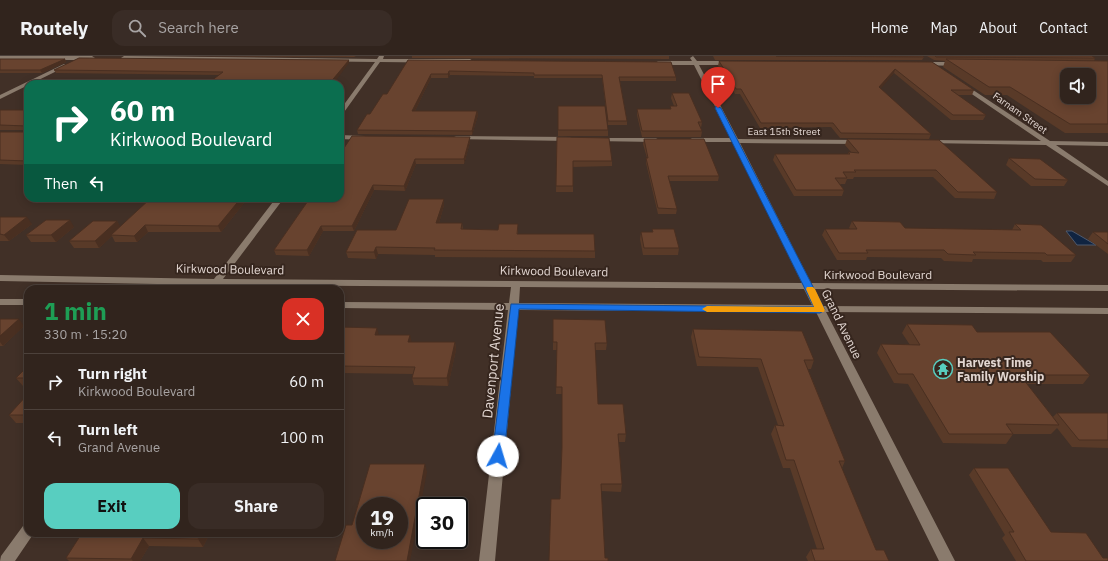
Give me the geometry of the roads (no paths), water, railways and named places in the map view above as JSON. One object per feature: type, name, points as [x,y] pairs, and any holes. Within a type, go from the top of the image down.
[{"type":"street","points":[[921,56],[945,73]]},
{"type":"street","points":[[35,80],[82,57]]},
{"type":"street","points":[[0,58],[95,58]]},
{"type":"street","points":[[118,58],[380,58],[474,61]]},
{"type":"street","points":[[344,108],[380,58]]},
{"type":"street","points":[[648,62],[694,59],[735,63]]},
{"type":"street","name":"Grand Avenue","points":[[694,59],[734,141],[809,286],[891,455],[946,561]]},
{"type":"street","points":[[917,64],[964,64]]},
{"type":"street","name":"Farnam Street","points":[[957,81],[1108,184]]},
{"type":"street","points":[[0,97],[24,85]]},
{"type":"street","points":[[344,137],[372,138]]},
{"type":"street","points":[[450,138],[577,139]]},
{"type":"street","points":[[585,140],[663,140]]},
{"type":"street","name":"East 15th Street","points":[[687,140],[867,142]]},
{"type":"street","points":[[922,142],[1108,144]]},
{"type":"street","points":[[214,285],[277,202]]},
{"type":"street","name":"Kirkwood Boulevard","points":[[0,278],[214,285],[516,284],[1108,288]]},
{"type":"street","name":"Davenport Avenue","points":[[487,561],[515,306],[516,284]]},
{"type":"street","points":[[0,302],[24,302]]},
{"type":"street","points":[[344,305],[1108,312]]},
{"type":"street","points":[[6,561],[24,536]]},
{"type":"water","points":[[1066,231],[1072,231],[1096,245],[1077,245]]},
{"type":"place","name":"Harvest Time Family Worship","points":[[943,369]]}]
